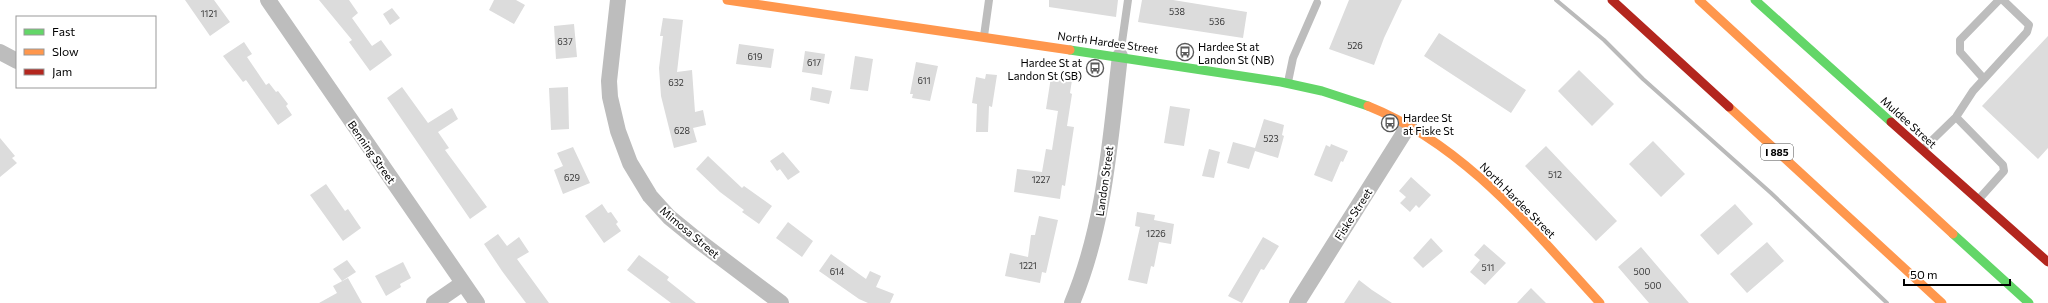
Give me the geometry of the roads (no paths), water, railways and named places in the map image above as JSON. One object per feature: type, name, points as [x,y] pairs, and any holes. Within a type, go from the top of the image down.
[{"type":"main road","name":"North Hardee Street","points":[[727,0],[836,17],[984,36],[1120,56],[1288,83],[1362,104],[1409,125],[1436,142],[1477,174],[1600,303]]},
{"type":"main road","name":"I 885","points":[[1612,0],[1942,303]]},
{"type":"main road","points":[[1699,0],[2029,303]]},
{"type":"main road","name":"Muldee Street","points":[[1755,0],[2048,262]]},
{"type":"street","name":"Benning Street","points":[[268,0],[477,303]]},
{"type":"street","name":"Mimosa Street","points":[[618,0],[609,86],[613,115],[630,164],[650,196],[669,217],[781,303]]},
{"type":"street","points":[[0,52],[16,60]]},
{"type":"street","name":"Landon Street","points":[[1072,303],[1081,278],[1102,202],[1120,56]]},
{"type":"street","name":"Fiske Street","points":[[1297,303],[1409,125]]},
{"type":"street","points":[[434,303],[463,284]]},
{"type":"lane","points":[[984,36],[989,0]]},
{"type":"lane","points":[[1120,56],[1128,0]]},
{"type":"lane","points":[[1984,79],[1960,52],[1960,40],[1999,0]]},
{"type":"lane","points":[[1922,150],[1956,117],[1973,91],[2027,32],[2029,25],[2003,0]]},
{"type":"lane","points":[[1288,83],[1293,58],[1315,1]]},
{"type":"lane","points":[[1956,117],[2003,165],[2004,171],[1978,200]]},
{"type":"waterway","points":[[1556,0],[1604,40],[1643,79],[1771,193],[1887,303]]},
{"type":"place","name":"Hardee St at Landon St (NB)","points":[[1185,52]]},
{"type":"place","name":"Hardee St at Landon St (SB)","points":[[1095,68]]},
{"type":"place","name":"Hardee St at Fiske St","points":[[1390,123]]}]
